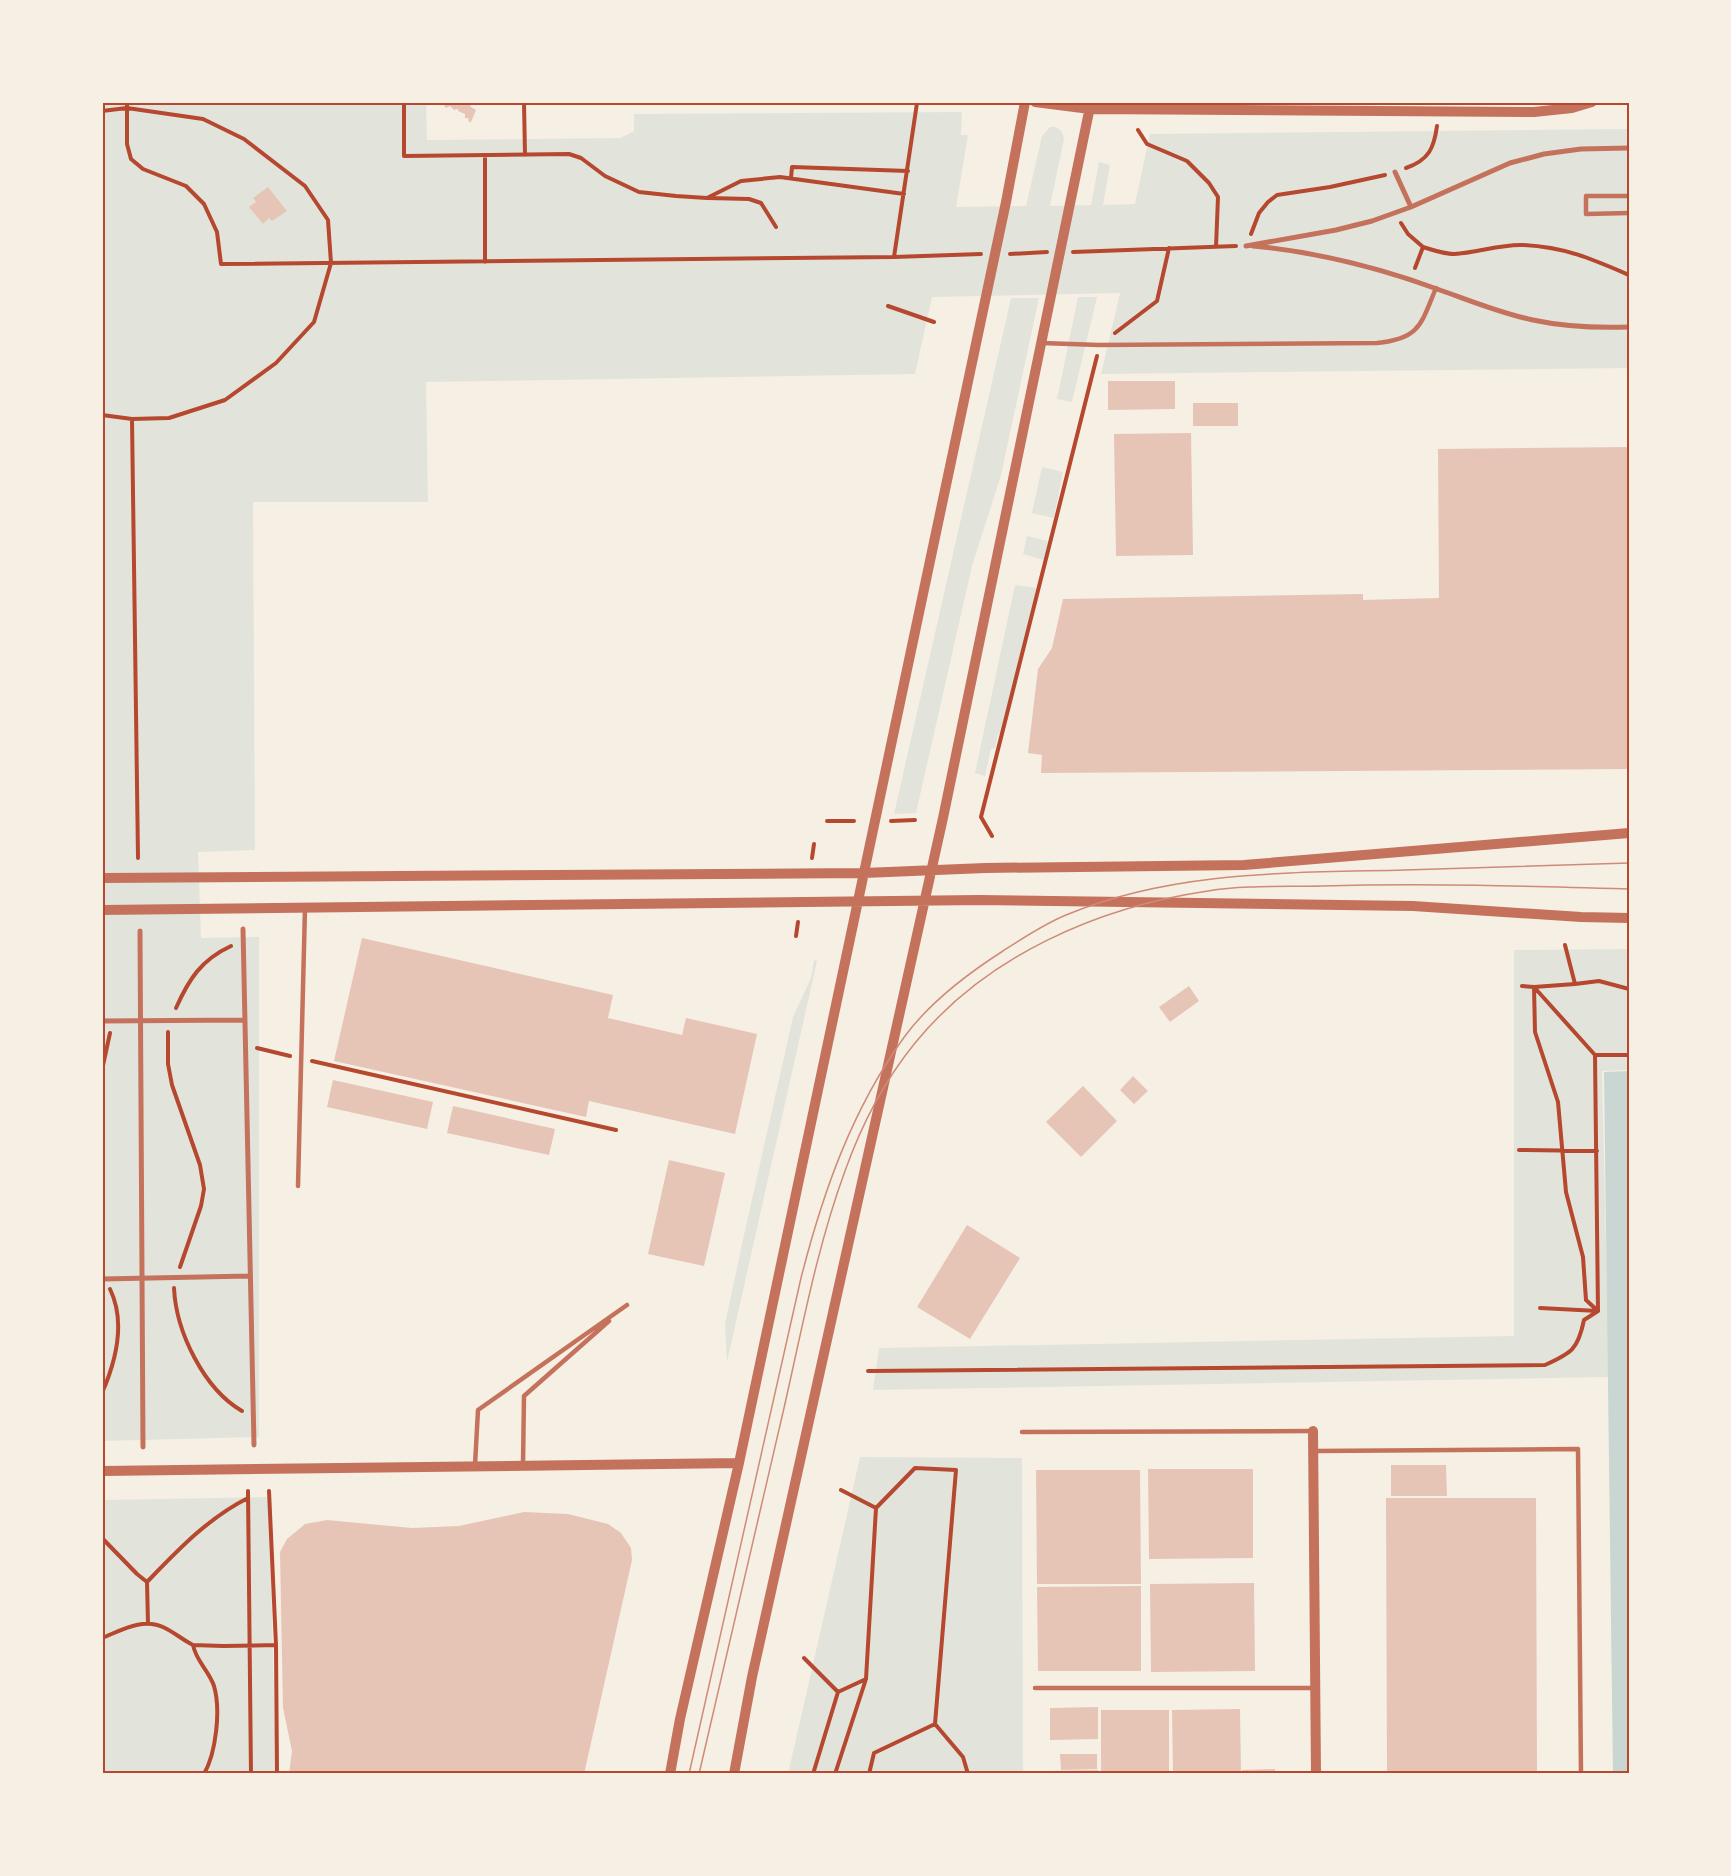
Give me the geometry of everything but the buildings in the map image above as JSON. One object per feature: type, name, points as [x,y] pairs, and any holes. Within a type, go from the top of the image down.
[{"type":"street","points":[[670,1774],[680,1719],[740,1463],[1006,202],[1025,102]]},
{"type":"street","points":[[1035,102],[1090,105],[1534,112],[1572,108],[1592,102]]},
{"type":"street","points":[[734,1774],[752,1677],[925,901],[1090,105]]},
{"type":"street","points":[[1246,246],[1336,230],[1396,213],[1510,163],[1544,154],[1581,149],[1629,148]]},
{"type":"street","points":[[1395,172],[1411,207]]},
{"type":"street","points":[[1246,246],[1290,250],[1360,264],[1436,288],[1484,308],[1533,321],[1582,328],[1629,327]]},
{"type":"street","points":[[102,878],[864,873],[986,868],[1244,865],[1629,833]]},
{"type":"street","points":[[102,910],[925,901],[1413,906],[1629,918]]},
{"type":"street","points":[[243,929],[254,1445]]},
{"type":"street","points":[[140,931],[143,1447]]},
{"type":"street","points":[[105,1021],[244,1020]]},
{"type":"street","points":[[104,1279],[250,1276]]},
{"type":"street","points":[[1313,1431],[1316,1774]]},
{"type":"street","points":[[102,1472],[740,1463]]},
{"type":"lane","points":[[1629,196],[1586,196],[1586,214],[1629,213]]},
{"type":"lane","points":[[1041,343],[1099,345],[1398,341],[1413,333],[1424,319],[1436,288]]},
{"type":"lane","points":[[298,1186],[305,908]]},
{"type":"lane","points":[[475,1466],[478,1410],[627,1305],[524,1396],[523,1465]]},
{"type":"lane","points":[[1022,1432],[1313,1431]]},
{"type":"lane","points":[[1314,1451],[1578,1449],[1581,1774]]},
{"type":"lane","points":[[1035,1688],[1316,1688]]},
{"type":"path","points":[[404,102],[404,156],[569,154],[581,158],[605,176],[639,192],[750,199],[761,203],[776,227]]},
{"type":"path","points":[[524,102],[525,155]]},
{"type":"path","points":[[127,105],[127,144],[131,159],[143,169],[186,186],[204,204],[217,232],[221,264],[894,257],[917,103]]},
{"type":"path","points":[[102,111],[127,105],[203,119],[244,139],[305,186],[328,220],[332,263],[314,322],[276,363],[225,400],[168,418],[132,419],[102,415]]},
{"type":"path","points":[[1246,246],[1259,213],[1277,195],[1362,181],[1413,166],[1428,154],[1434,145],[1437,126]]},
{"type":"path","points":[[1138,130],[1148,144],[1187,161],[1209,183],[1218,197],[1216,247]]},
{"type":"path","points":[[485,155],[485,262]]},
{"type":"path","points":[[791,178],[792,167],[908,171]]},
{"type":"path","points":[[707,198],[741,181],[758,177],[791,178],[904,194]]},
{"type":"path","points":[[1396,213],[1408,234],[1423,247],[1437,252],[1455,254],[1506,246],[1555,248],[1580,254],[1629,275]]},
{"type":"path","points":[[1411,280],[1423,247]]},
{"type":"path","points":[[992,836],[981,817],[1099,345],[1157,301],[1169,248]]},
{"type":"path","points":[[888,306],[934,322]]},
{"type":"path","points":[[132,419],[138,858]]},
{"type":"path","points":[[891,821],[915,820]]},
{"type":"path","points":[[827,821],[854,821]]},
{"type":"path","points":[[812,858],[814,844]]},
{"type":"path","points":[[795,936],[798,922]]},
{"type":"path","points":[[243,944],[229,947],[199,968],[183,993],[171,1021],[167,1038],[172,1085],[200,1165],[204,1189],[201,1206],[183,1261],[174,1278],[174,1292],[185,1337],[201,1370],[227,1403],[253,1417]]},
{"type":"path","points":[[1565,945],[1575,984]]},
{"type":"path","points":[[1522,986],[1599,981],[1629,989]]},
{"type":"path","points":[[1534,987],[1595,1055],[1598,1311]]},
{"type":"path","points":[[1534,987],[1535,1032],[1558,1102],[1566,1192],[1583,1257],[1586,1300],[1598,1311]]},
{"type":"path","points":[[102,1070],[110,1031],[105,1021]]},
{"type":"path","points":[[245,1045],[616,1130]]},
{"type":"path","points":[[1595,1055],[1629,1055]]},
{"type":"path","points":[[1519,1150],[1597,1151]]},
{"type":"path","points":[[102,1393],[109,1376],[120,1326],[115,1299],[104,1279]]},
{"type":"path","points":[[1540,1308],[1598,1311]]},
{"type":"path","points":[[868,1371],[1545,1365],[1567,1355],[1580,1340],[1584,1320],[1598,1311]]},
{"type":"path","points":[[835,1774],[866,1679],[876,1508],[915,1468],[956,1470],[935,1724],[963,1757],[968,1774]]},
{"type":"path","points":[[841,1490],[876,1508]]},
{"type":"path","points":[[248,1491],[251,1774]]},
{"type":"path","points":[[269,1491],[276,1645],[277,1774]]},
{"type":"path","points":[[148,1624],[147,1582],[203,1527],[233,1505],[248,1498]]},
{"type":"path","points":[[102,1538],[147,1582]]},
{"type":"path","points":[[102,1638],[127,1626],[148,1624],[163,1627],[193,1645],[276,1645]]},
{"type":"path","points":[[193,1645],[195,1655],[214,1687],[216,1703],[216,1736],[204,1774]]},
{"type":"path","points":[[804,1658],[838,1692]]},
{"type":"path","points":[[813,1774],[838,1692],[866,1679]]},
{"type":"path","points":[[869,1774],[874,1753],[935,1724]]},
{"type":"path","points":[[102,1770],[104,1774]]},
{"type":"shaded area","points":[[102,102],[426,102],[427,140],[620,138],[634,131],[634,114],[962,112],[961,135],[968,135],[956,207],[1026,206],[1042,136],[1050,127],[1060,130],[1064,139],[1050,206],[1091,205],[1099,162],[1110,165],[1103,205],[1135,204],[1150,134],[1629,129],[1629,368],[1101,374],[1120,293],[932,297],[915,374],[426,382],[428,502],[253,502],[255,850],[198,852],[201,938],[259,937],[259,1437],[102,1441]]},
{"type":"shaded area","points":[[1078,297],[1097,297],[1072,402],[1057,399]]},
{"type":"shaded area","points":[[1011,298],[1039,298],[1001,475],[972,566],[916,813],[894,814]]},
{"type":"shaded area","points":[[1042,467],[1063,472],[1054,518],[1032,513]]},
{"type":"shaded area","points":[[1027,536],[1048,541],[1044,560],[1023,554]]},
{"type":"shaded area","points":[[1015,585],[1037,588],[1001,734],[998,734],[995,748],[991,749],[985,776],[975,773]]},
{"type":"shaded area","points":[[1629,949],[1629,1070],[1602,1071],[1609,1377],[873,1390],[879,1348],[1514,1336],[1514,950]]},
{"type":"shaded area","points":[[814,960],[817,961],[727,1362],[725,1324],[744,1235],[793,1017],[811,978]]},
{"type":"shaded area","points":[[1629,1071],[1629,1774],[1613,1774],[1604,1072]]},
{"type":"shaded area","points":[[860,1457],[1022,1458],[1023,1774],[788,1774]]},
{"type":"shaded area","points":[[269,1497],[276,1774],[102,1774],[102,1500]]},
{"type":"tram line","points":[[689,1774],[801,1278],[819,1214],[841,1152],[869,1093],[905,1036],[926,1011],[963,979],[1026,936],[1066,915],[1107,900],[1148,889],[1233,877],[1276,874],[1629,863]]},
{"type":"tram line","points":[[699,1774],[811,1288],[835,1200],[858,1137],[884,1088],[904,1057],[943,1012],[975,985],[1010,961],[1047,940],[1126,909],[1208,891],[1251,887],[1399,885],[1629,889]]}]
